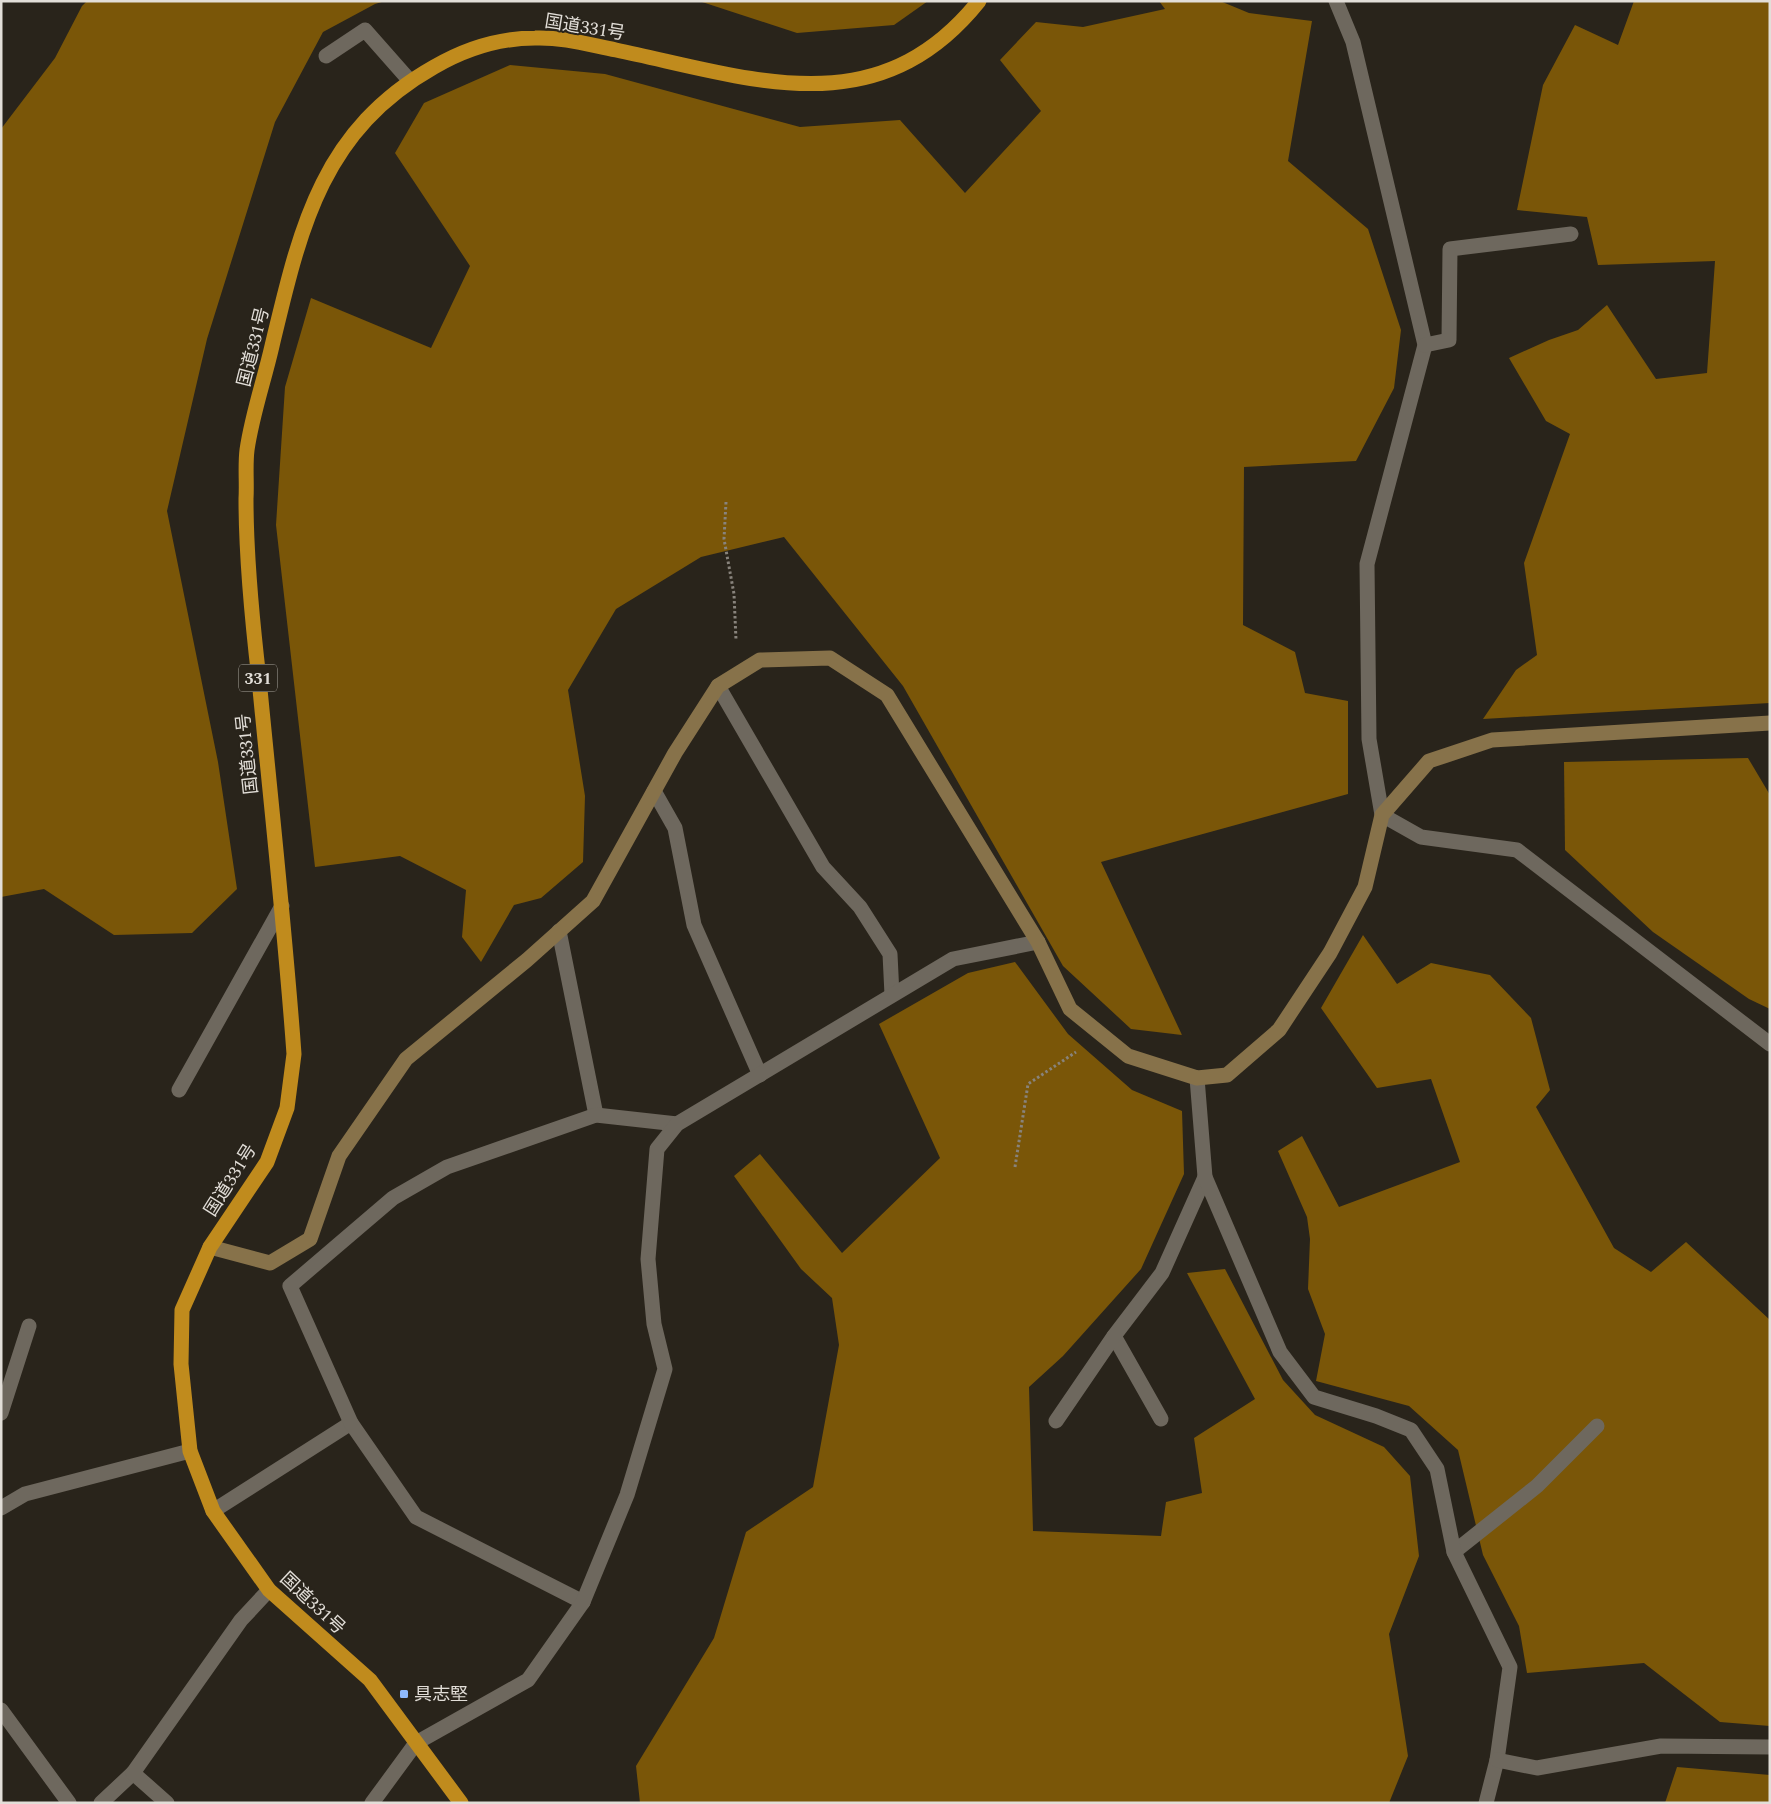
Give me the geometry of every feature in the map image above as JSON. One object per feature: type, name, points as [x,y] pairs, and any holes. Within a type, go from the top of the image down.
[{"type":"highway","name":"国道331号","points":[[461,1803],[370,1680],[269,1590],[213,1512],[190,1451],[181,1364],[182,1310],[210,1247],[267,1162],[287,1108],[294,1054],[282,906],[252,617],[246,528],[247,452],[292,262],[319,189],[362,122],[410,81],[459,53],[498,42],[536,38],[572,41],[767,81],[800,84],[834,84],[887,72],[913,60],[942,41],[960,24],[979,1]]},
{"type":"street","points":[[210,1247],[270,1263],[310,1239],[339,1156],[406,1059],[527,960],[593,900],[654,791],[718,686],[760,660],[830,658],[887,695],[1038,942],[1070,1009],[1128,1056],[1197,1078],[1226,1075],[1279,1030],[1330,954],[1365,888],[1382,815],[1369,739],[1367,564],[1425,345],[1353,42],[1336,1]]},
{"type":"street","points":[[326,56],[365,30],[410,81]]},
{"type":"street","points":[[1425,345],[1450,340],[1450,249],[1571,234]]},
{"type":"street","points":[[718,686],[823,867],[860,907],[890,954],[892,995]]},
{"type":"street","points":[[1382,815],[1429,761],[1492,740],[1770,724]]},
{"type":"street","points":[[654,791],[675,828],[694,925],[760,1075]]},
{"type":"street","points":[[1382,815],[1421,837],[1517,850],[1770,1044]]},
{"type":"street","points":[[178,1090],[282,906]]},
{"type":"street","points":[[560,931],[596,1115]]},
{"type":"street","points":[[372,1803],[416,1743],[528,1680],[583,1602],[627,1494],[664,1369],[654,1324],[648,1259],[657,1149],[677,1124],[953,959],[1038,942]]},
{"type":"street","points":[[1197,1078],[1206,1177],[1280,1352],[1314,1397],[1411,1430],[1437,1469],[1454,1552],[1510,1667],[1497,1760],[1486,1803]]},
{"type":"street","points":[[583,1602],[416,1516],[351,1423],[290,1286],[393,1198],[447,1167],[596,1115],[677,1124]]},
{"type":"street","points":[[1056,1421],[1114,1336],[1162,1273],[1206,1177]]},
{"type":"street","points":[[1,1413],[29,1326]]},
{"type":"street","points":[[1114,1336],[1161,1419]]},
{"type":"street","points":[[213,1512],[351,1423]]},
{"type":"street","points":[[1454,1552],[1537,1486],[1597,1426]]},
{"type":"street","points":[[1,1508],[25,1494],[190,1451]]},
{"type":"street","points":[[101,1803],[133,1774],[241,1620],[269,1590]]},
{"type":"street","points":[[1,1710],[68,1803]]},
{"type":"street","points":[[1497,1760],[1537,1768],[1661,1746],[1770,1747]]},
{"type":"street","points":[[133,1774],[167,1803]]},
{"type":"path","points":[[726,502],[724,539],[734,594],[738,674]]},
{"type":"path","points":[[1015,1167],[1028,1084],[1102,1034]]},
{"type":"shaded area","points":[[87,1],[385,1],[375,4],[323,32],[275,122],[207,339],[167,511],[218,762],[237,889],[192,933],[114,935],[44,889],[1,897],[1,129],[55,58],[82,6]]},
{"type":"shaded area","points":[[699,1],[928,1],[894,25],[797,33]]},
{"type":"shaded area","points":[[1159,1],[1220,1],[1249,13],[1312,21],[1288,161],[1368,229],[1401,330],[1394,388],[1356,461],[1244,467],[1243,625],[1295,652],[1305,693],[1348,701],[1348,794],[1101,862],[1182,1035],[1131,1029],[1063,966],[903,686],[784,537],[701,557],[616,609],[568,690],[585,796],[583,862],[541,898],[514,905],[481,962],[462,937],[466,890],[400,856],[315,867],[276,525],[285,387],[311,298],[431,348],[470,266],[395,153],[424,103],[510,65],[605,74],[800,127],[900,120],[965,193],[1041,111],[1000,60],[1036,22],[1083,27],[1165,9]]},
{"type":"shaded area","points":[[1634,1],[1770,1],[1770,703],[1483,719],[1516,670],[1537,655],[1524,563],[1570,434],[1546,421],[1509,358],[1549,340],[1578,330],[1607,305],[1656,379],[1707,373],[1715,261],[1598,265],[1587,217],[1517,210],[1543,85],[1575,25],[1618,45]]},
{"type":"shaded area","points":[[1748,758],[1770,795],[1770,1009],[1749,999],[1653,932],[1565,850],[1564,762]]},
{"type":"shaded area","points":[[1363,935],[1397,984],[1431,963],[1490,975],[1531,1018],[1550,1090],[1536,1107],[1614,1248],[1651,1272],[1686,1242],[1770,1320],[1770,1726],[1720,1722],[1644,1663],[1527,1673],[1519,1626],[1483,1555],[1458,1450],[1409,1406],[1316,1381],[1325,1334],[1308,1289],[1310,1239],[1307,1217],[1278,1151],[1302,1136],[1339,1207],[1460,1162],[1431,1079],[1377,1088],[1321,1008]]},
{"type":"shaded area","points":[[1015,962],[1068,1034],[1132,1090],[1182,1111],[1184,1174],[1141,1269],[1063,1356],[1029,1387],[1033,1531],[1161,1536],[1166,1502],[1202,1493],[1194,1438],[1255,1399],[1187,1273],[1225,1269],[1283,1380],[1315,1415],[1384,1447],[1410,1476],[1419,1556],[1389,1634],[1408,1756],[1389,1803],[640,1803],[636,1766],[714,1638],[746,1532],[813,1487],[839,1345],[832,1298],[801,1269],[734,1176],[760,1154],[842,1253],[940,1158],[879,1024],[968,973]]},
{"type":"shaded area","points":[[1677,1767],[1770,1775],[1770,1803],[1665,1803]]},
{"type":"place","name":"具志堅","points":[[404,1694]]}]
